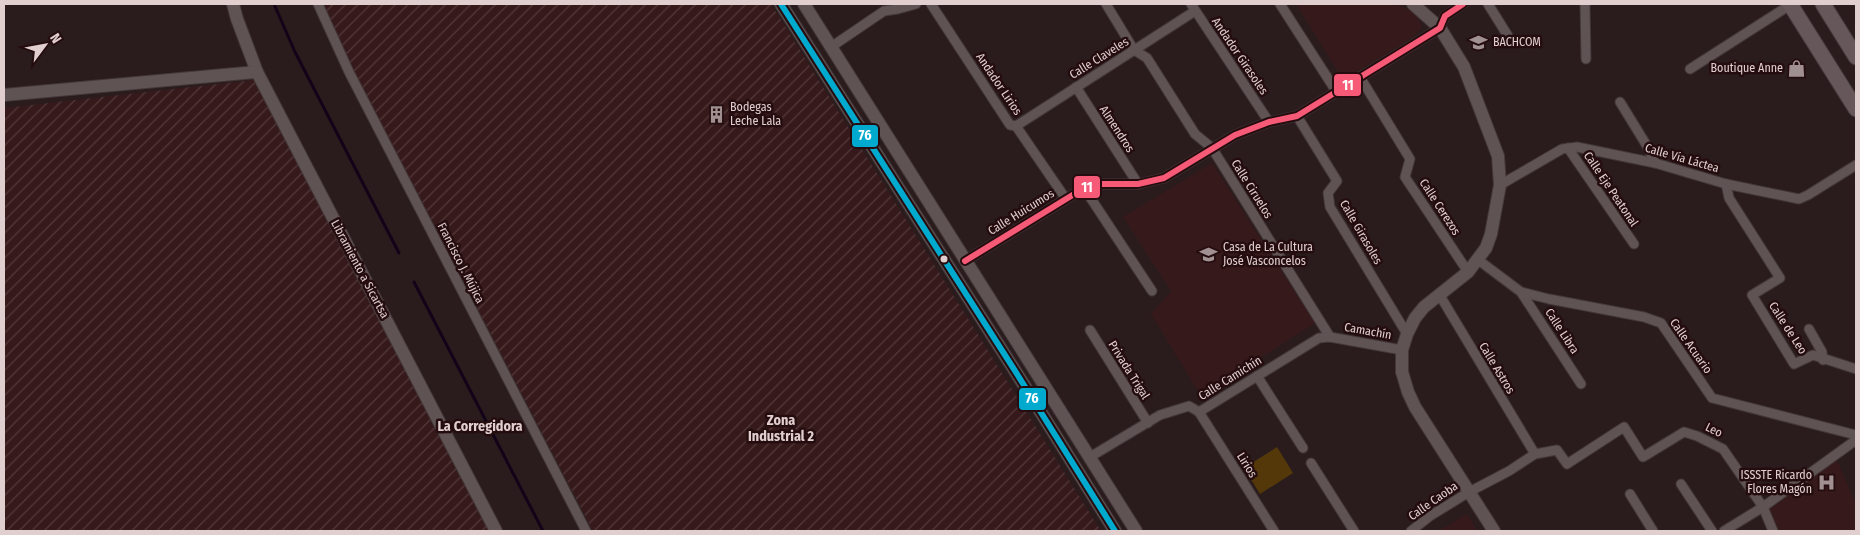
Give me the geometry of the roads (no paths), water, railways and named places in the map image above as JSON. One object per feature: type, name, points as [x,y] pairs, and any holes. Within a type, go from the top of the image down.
[{"type":"main road","points":[[1790,4],[1856,109]]},
{"type":"main road","points":[[1823,4],[1856,57]]},
{"type":"street","name":"Libramiento a Sicartsa","points":[[232,4],[257,72],[496,531]]},
{"type":"street","name":"Francisco J. Mújica","points":[[318,4],[349,72],[586,531]]},
{"type":"street","points":[[781,4],[1115,531]]},
{"type":"street","points":[[804,4],[1136,531]]},
{"type":"street","points":[[831,46],[884,11],[916,4]]},
{"type":"street","name":"Andador Lirios","points":[[931,4],[1010,125],[1016,126],[1066,199]]},
{"type":"street","points":[[1106,4],[1134,50]]},
{"type":"street","points":[[1280,4],[1336,91]]},
{"type":"street","points":[[1412,4],[1440,28],[1464,67],[1498,156],[1500,186],[1491,234],[1486,248],[1468,272],[1439,294],[1415,318],[1402,350],[1402,372],[1415,407],[1494,531]]},
{"type":"street","name":"Calle Huicumos","points":[[965,261],[1084,188],[1096,184],[1138,184],[1164,178],[1235,135],[1269,122],[1297,116],[1440,28],[1445,16],[1463,4]]},
{"type":"street","points":[[1488,4],[1508,36]]},
{"type":"street","points":[[1585,4],[1586,59]]},
{"type":"street","points":[[1690,69],[1790,4]]},
{"type":"street","name":"Calle Claveles","points":[[1016,126],[1134,50],[1193,7]]},
{"type":"street","name":"Andador Girasoles","points":[[1193,7],[1269,122]]},
{"type":"street","name":"Calle Ciruelos","points":[[1134,50],[1147,58],[1195,134],[1212,148],[1330,337]]},
{"type":"street","points":[[4,95],[257,72]]},
{"type":"street","name":"Calle Cerezos","points":[[1360,77],[1410,159],[1405,176],[1468,272]]},
{"type":"street","name":"Almendros","points":[[1076,87],[1138,184]]},
{"type":"street","points":[[1620,102],[1655,162]]},
{"type":"street","name":"Calle Girasoles","points":[[1297,116],[1337,182],[1328,193],[1330,206],[1407,334]]},
{"type":"street","name":"Calle Vía Láctea","points":[[1500,186],[1562,149],[1568,148],[1589,149],[1655,162],[1726,184],[1799,199],[1856,165]]},
{"type":"street","name":"Calle Eje Peatonal","points":[[1568,148],[1634,244]]},
{"type":"street","points":[[889,174],[904,164]]},
{"type":"street","name":"Calle de Leo","points":[[1726,184],[1729,198],[1780,278],[1752,295],[1794,364],[1813,355],[1823,360],[1856,369]]},
{"type":"street","points":[[1084,188],[1152,291]]},
{"type":"street","name":"Calle Acuario","points":[[1477,259],[1522,292],[1644,317],[1662,323],[1712,398],[1856,435]]},
{"type":"street","name":"Calle Libra","points":[[1522,292],[1581,384]]},
{"type":"street","name":"Calle Astros","points":[[1439,294],[1535,454]]},
{"type":"street","name":"Privada Trigal","points":[[1090,330],[1148,423]]},
{"type":"street","points":[[1809,330],[1822,352],[1823,360]]},
{"type":"street","name":"Camachín","points":[[1330,337],[1402,350]]},
{"type":"street","name":"Calle Camichín","points":[[1090,458],[1160,415],[1189,406],[1199,412],[1314,340],[1330,337]]},
{"type":"street","points":[[1017,374],[1031,366]]},
{"type":"street","points":[[1257,376],[1303,448]]},
{"type":"street","name":"Lirios","points":[[1199,412],[1274,531]]},
{"type":"street","name":"Leo","points":[[1535,454],[1557,450],[1567,464],[1624,426],[1643,457],[1684,432],[1698,436],[1723,448],[1763,507],[1773,531]]},
{"type":"street","points":[[1724,531],[1763,507],[1856,440]]},
{"type":"street","name":"Calle Caoba","points":[[1412,531],[1430,516],[1535,454]]},
{"type":"street","points":[[1311,463],[1354,531]]},
{"type":"street","points":[[1681,484],[1712,531]]},
{"type":"street","points":[[1630,494],[1653,531]]},
{"type":"waterway","points":[[274,4],[295,52],[399,253]]},
{"type":"waterway","points":[[414,282],[543,531]]},
{"type":"place","name":"BACHCOM","points":[[1479,42]]},
{"type":"place","name":"Boutique Anne","points":[[1797,68]]},
{"type":"place","name":"Bodegas Leche Lala","points":[[716,114]]},
{"type":"place","name":"Casa de La Cultura José Vasconcelos","points":[[1209,254]]},
{"type":"place","name":"ISSSTE Ricardo Flores Magón","points":[[1826,482]]},
{"type":"district","name":"La Corregidora","points":[[480,426]]},
{"type":"district","name":"Zona Industrial 2","points":[[781,428]]}]
